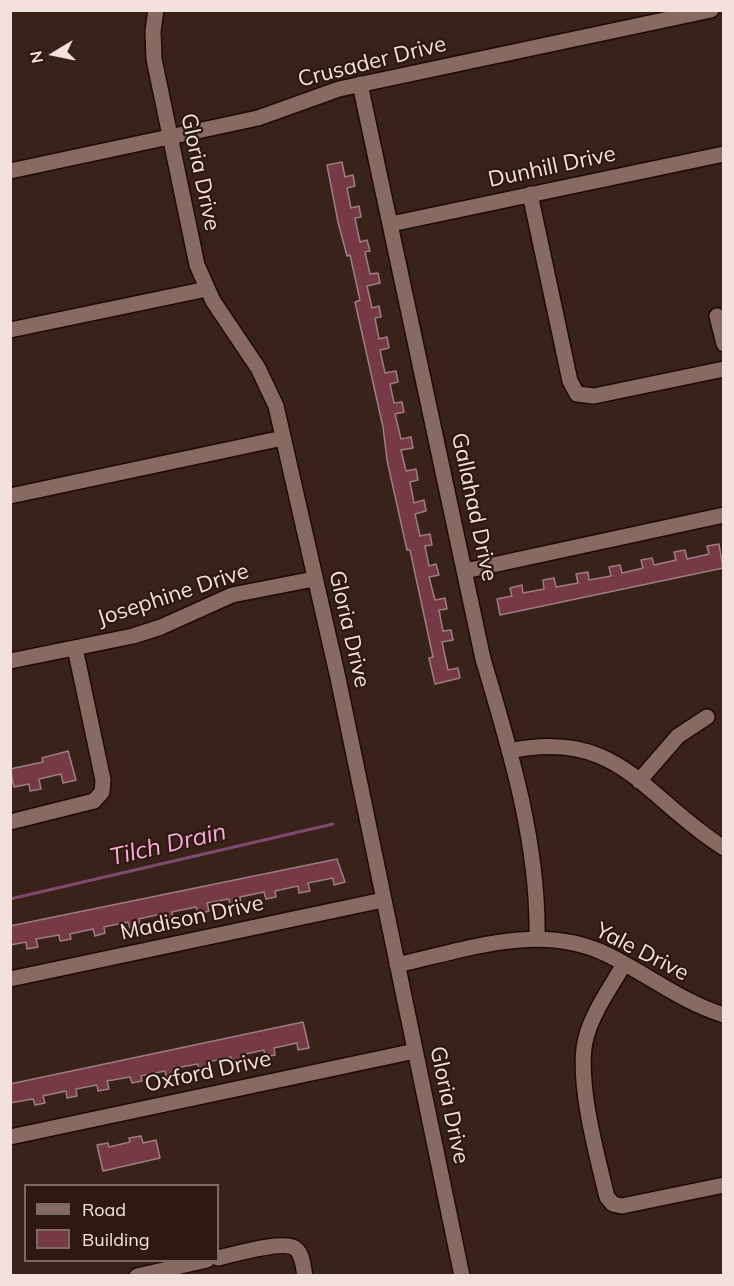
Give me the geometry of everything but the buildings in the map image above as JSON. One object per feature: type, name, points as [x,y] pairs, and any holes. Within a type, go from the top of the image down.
[{"type":"street","name":"Gloria Drive","points":[[156,10],[152,45],[194,252],[207,289],[265,380],[276,406],[338,678],[462,1275]]},
{"type":"street","name":"Crusader Drive","points":[[10,171],[258,118],[326,93],[360,84],[711,10]]},
{"type":"street","name":"Gallahad Drive","points":[[360,84],[483,659],[500,710],[536,875],[537,939]]},
{"type":"street","name":"Dunhill Drive","points":[[391,224],[723,154]]},
{"type":"street","points":[[530,194],[570,381],[577,394],[594,396],[723,369]]},
{"type":"street","points":[[10,330],[207,289]]},
{"type":"street","points":[[717,316],[723,344]]},
{"type":"street","points":[[10,496],[283,438]]},
{"type":"street","points":[[465,571],[723,515]]},
{"type":"street","name":"Josephine Drive","points":[[10,661],[161,627],[232,595],[314,579]]},
{"type":"street","points":[[10,822],[87,804],[101,796],[103,780],[75,648]]},
{"type":"street","points":[[639,781],[678,736],[707,717]]},
{"type":"street","points":[[509,751],[545,745],[581,749],[604,757],[639,781],[723,848]]},
{"type":"street","name":"Madison Drive","points":[[10,979],[383,900]]},
{"type":"street","name":"Yale Drive","points":[[397,965],[503,941],[537,939],[579,944],[624,964],[684,998],[723,1015]]},
{"type":"street","points":[[624,964],[593,1019],[585,1042],[583,1066],[606,1190],[613,1204],[622,1206],[723,1185]]},
{"type":"street","name":"Oxford Drive","points":[[10,1137],[415,1051]]},
{"type":"street","points":[[219,1258],[279,1245],[291,1246],[299,1254],[305,1275]]},
{"type":"street","points":[[136,1275],[198,1262]]},
{"type":"waterway","name":"Tilch Drain","points":[[10,899],[333,824]]}]
